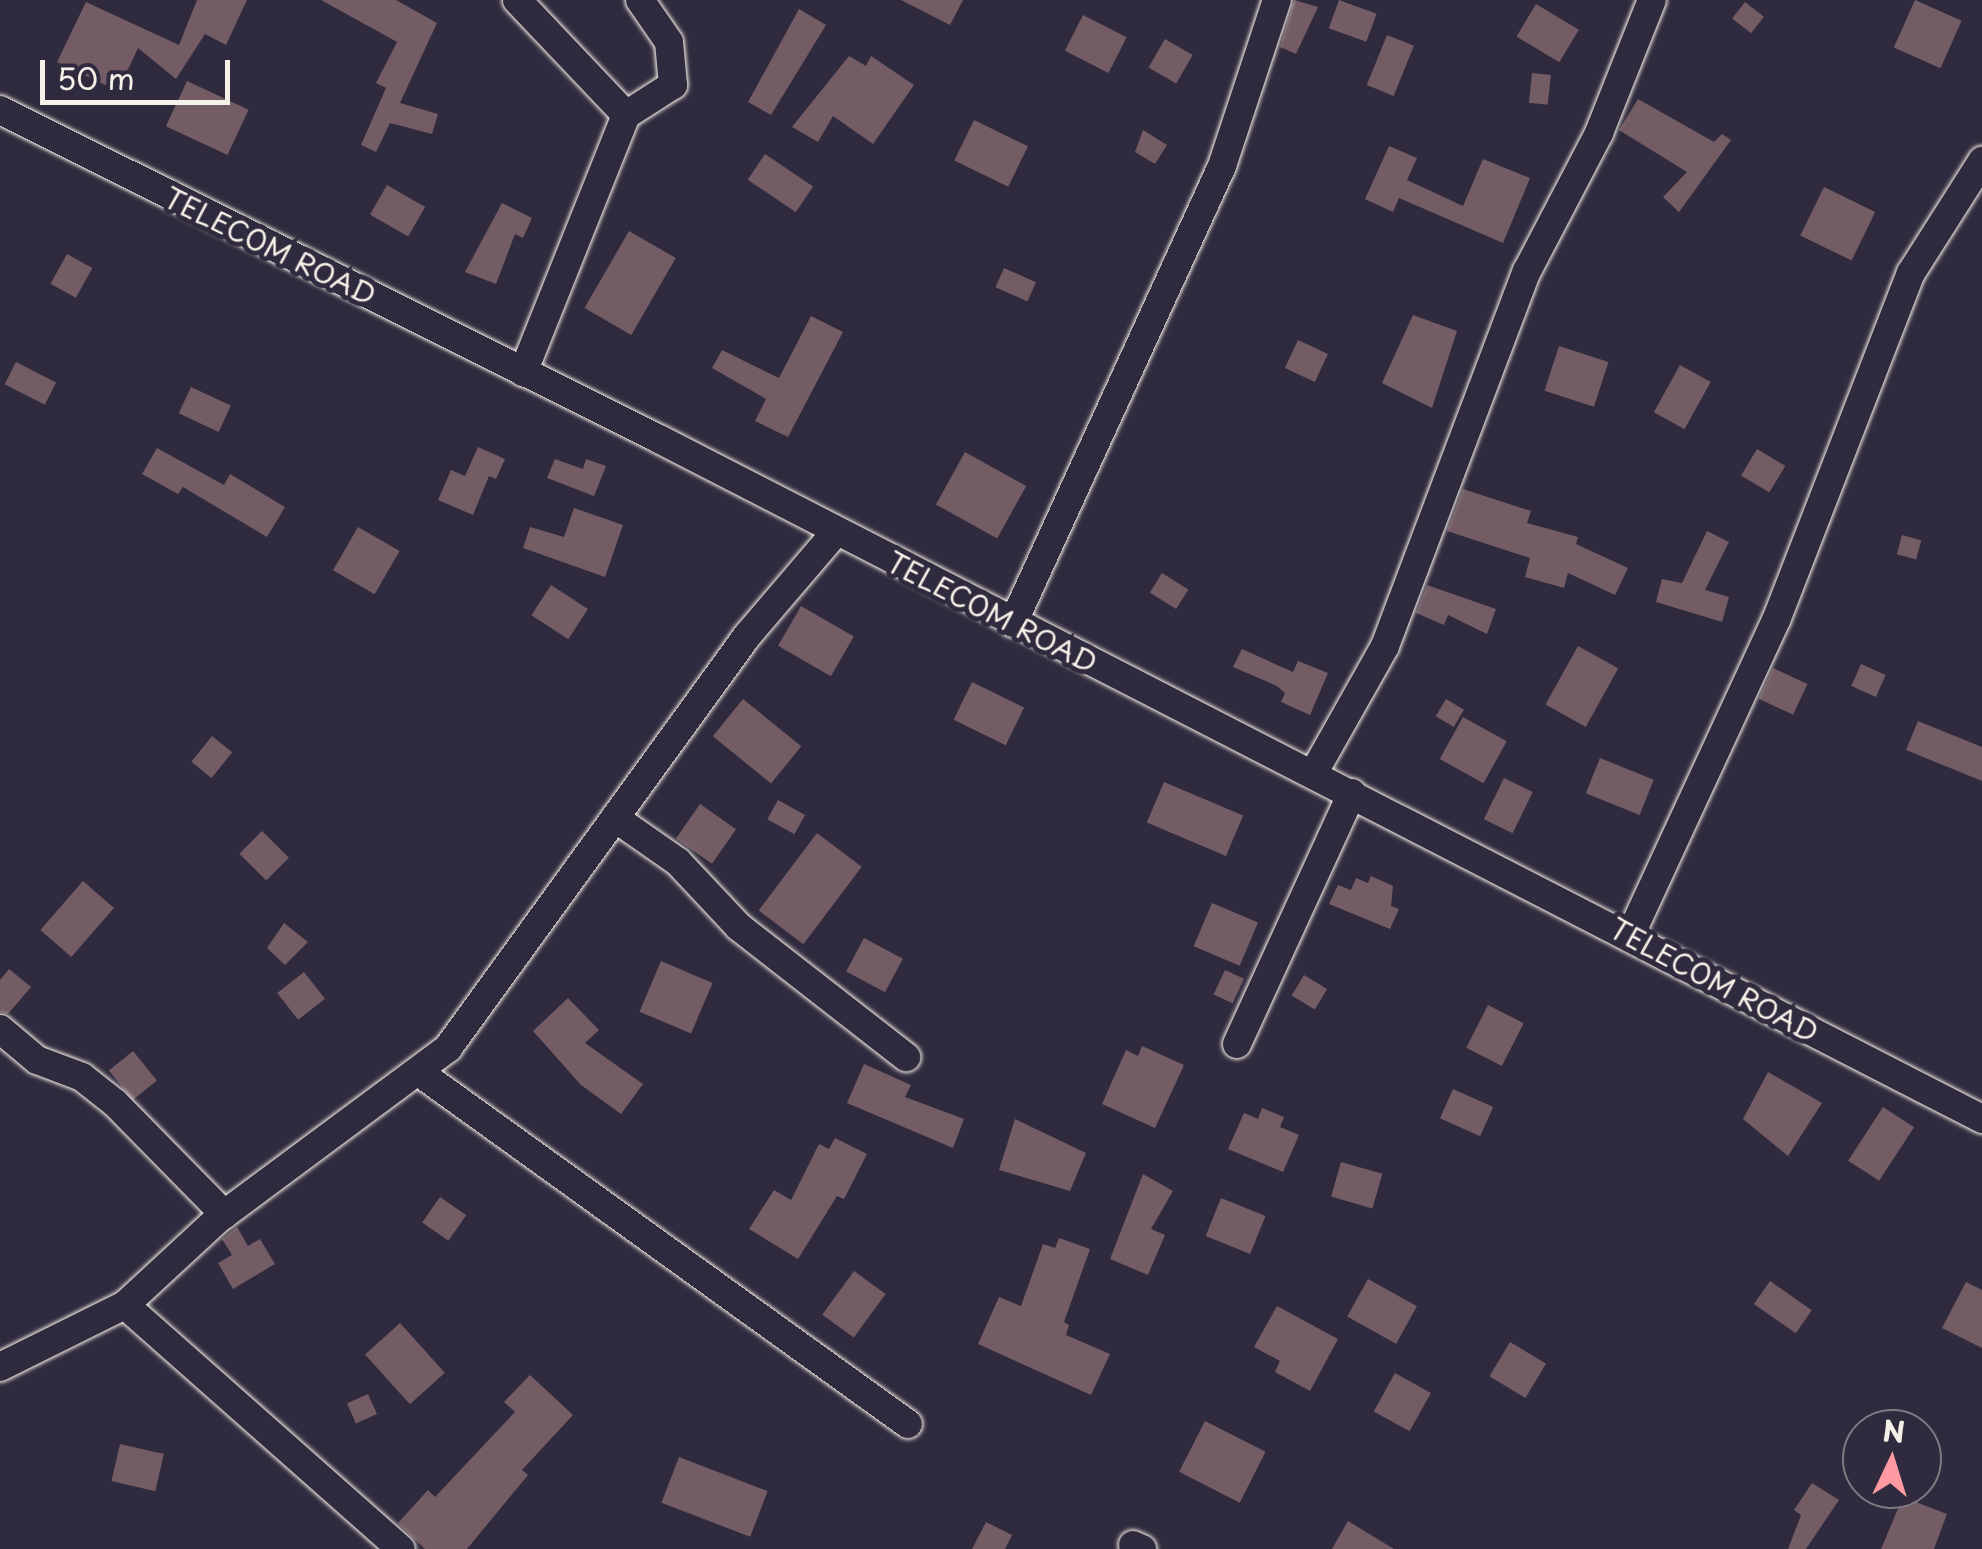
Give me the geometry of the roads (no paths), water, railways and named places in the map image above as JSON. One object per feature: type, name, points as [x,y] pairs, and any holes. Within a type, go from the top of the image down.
[{"type":"street","points":[[518,0],[626,116]]},
{"type":"street","points":[[523,372],[626,116],[673,85],[670,42],[640,0]]},
{"type":"street","points":[[1013,623],[1222,166],[1277,0]]},
{"type":"street","points":[[1312,774],[1385,646],[1527,271],[1599,134],[1652,0]]},
{"type":"street","name":"TELECOM ROAD","points":[[0,110],[1352,793],[1982,1119]]},
{"type":"street","points":[[1630,936],[1776,618],[1912,273],[1982,161]]},
{"type":"street","points":[[0,1367],[125,1305],[224,1214],[420,1073],[448,1048],[747,636],[835,533]]},
{"type":"street","points":[[1237,1044],[1352,793]]},
{"type":"street","points":[[615,818],[678,862],[740,927],[906,1057]]},
{"type":"street","points":[[0,1029],[37,1060],[82,1077],[116,1103],[224,1214]]},
{"type":"street","points":[[420,1073],[908,1424]]},
{"type":"street","points":[[125,1305],[401,1549]]}]
